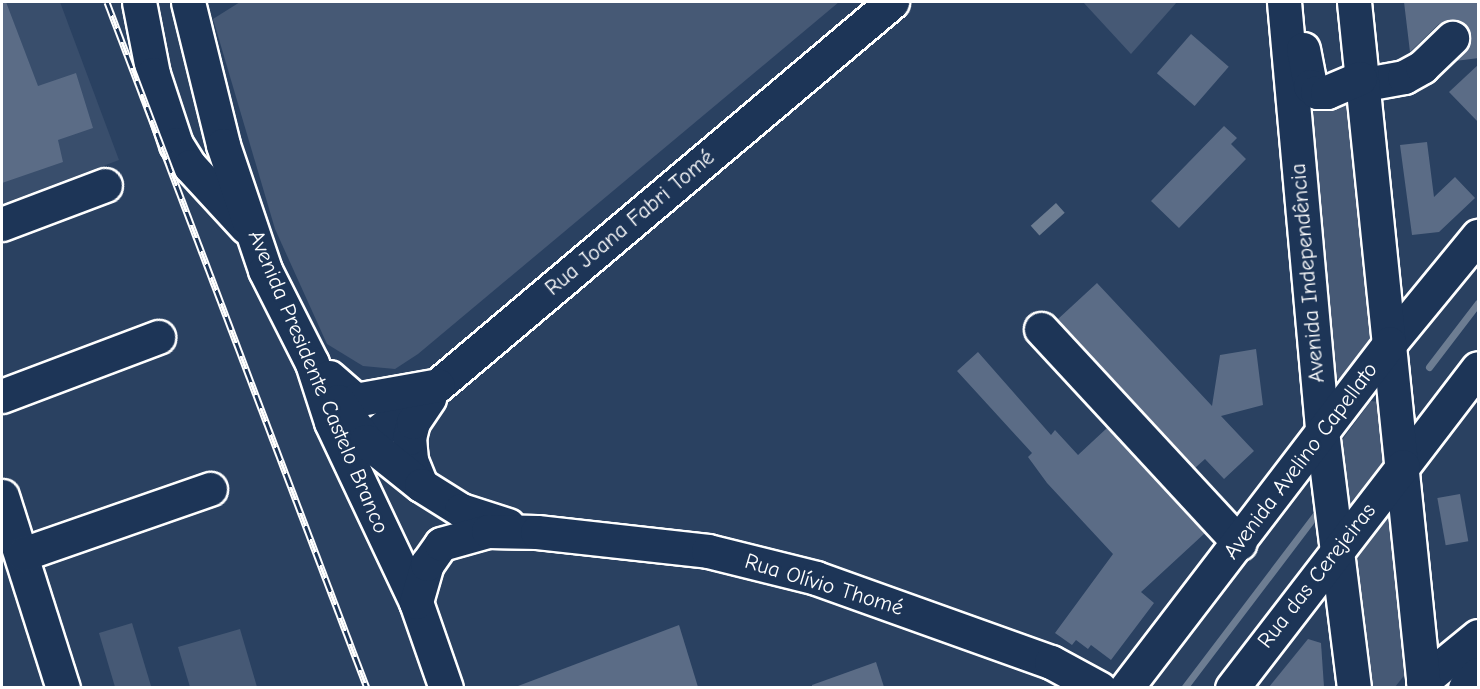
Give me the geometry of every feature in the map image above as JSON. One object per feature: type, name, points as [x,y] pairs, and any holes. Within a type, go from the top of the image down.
[{"type":"main road","points":[[139,2],[153,74],[176,144],[190,166],[253,235]]},
{"type":"main road","name":"Avenida Presidente Castelo Branco","points":[[188,2],[223,145],[265,270],[312,363],[331,422],[416,602],[446,687]]},
{"type":"main road","name":"Rua Joana Fabri Tomé","points":[[366,441],[438,385],[892,2]]},
{"type":"main road","points":[[1286,2],[1303,43],[1310,86],[1317,92],[1327,92],[1360,81],[1404,77],[1422,68],[1452,38]]},
{"type":"main road","name":"Avenida Independência","points":[[1286,2],[1322,431],[1354,687]]},
{"type":"main road","points":[[1354,2],[1360,81],[1403,466],[1421,685]]},
{"type":"main road","points":[[2,224],[105,185]]},
{"type":"main road","name":"Avenida Avelino Capellato","points":[[1126,687],[1239,543],[1390,343],[1479,236]]},
{"type":"main road","points":[[1041,329],[1239,543]]},
{"type":"main road","points":[[2,396],[158,338]]},
{"type":"main road","points":[[312,363],[355,400],[438,385]]},
{"type":"main road","points":[[312,363],[366,441],[421,485],[476,516],[537,532]]},
{"type":"main road","points":[[1403,466],[1479,368]]},
{"type":"main road","points":[[421,485],[411,460],[409,438],[413,422],[438,385]]},
{"type":"main road","points":[[331,422],[353,438],[366,441]]},
{"type":"main road","name":"Rua das Cerejeiras","points":[[1232,687],[1338,547],[1403,466]]},
{"type":"main road","points":[[23,554],[210,489]]},
{"type":"main road","points":[[3,502],[23,554],[63,687]]},
{"type":"main road","points":[[416,602],[427,564],[441,544],[488,531],[537,532]]},
{"type":"main road","name":"Rua Olívio Thomé","points":[[537,532],[708,551],[816,578],[1051,662],[1099,687]]},
{"type":"main road","points":[[1421,685],[1479,636]]},
{"type":"main road","points":[[1465,687],[1479,674]]},
{"type":"shaded area","points":[[2,2],[60,2],[119,160],[2,204]]},
{"type":"shaded area","points":[[240,2],[839,2],[418,354],[395,369],[363,366],[327,344],[275,229],[213,19]]},
{"type":"shaded area","points":[[1083,2],[1177,2],[1131,54]]},
{"type":"shaded area","points":[[1353,94],[1375,340],[1341,382],[1333,374],[1302,95]]},
{"type":"shaded area","points":[[1056,203],[1065,213],[1039,235],[1031,226]]},
{"type":"shaded area","points":[[1371,401],[1379,402],[1383,465],[1346,508],[1342,440]]},
{"type":"shaded area","points":[[1388,516],[1392,516],[1411,667],[1395,687],[1368,687],[1353,560]]},
{"type":"shaded area","points":[[132,623],[151,686],[115,687],[99,633]]},
{"type":"shaded area","points":[[240,629],[257,687],[190,687],[178,647]]},
{"type":"building","points":[[2,2],[6,2],[38,86],[76,73],[93,128],[58,140],[63,162],[2,183]]},
{"type":"building","points":[[1404,2],[1479,2],[1479,58],[1455,61],[1470,43],[1466,25],[1457,20],[1439,24],[1410,52]]},
{"type":"building","points":[[1191,34],[1229,67],[1195,106],[1157,73]]},
{"type":"building","points":[[1479,64],[1479,123],[1449,92]]},
{"type":"building","points":[[1224,126],[1237,138],[1231,144],[1246,159],[1179,228],[1151,201]]},
{"type":"building","points":[[1427,142],[1434,197],[1455,177],[1475,198],[1439,232],[1412,235],[1400,145]]},
{"type":"building","points":[[1097,283],[1212,406],[1220,355],[1256,349],[1263,405],[1221,416],[1254,451],[1224,479],[1205,459],[1195,468],[1058,319]]},
{"type":"building","points":[[978,352],[1051,435],[1055,430],[1078,455],[1107,428],[1205,533],[1141,592],[1154,603],[1111,660],[1091,645],[1088,649],[1076,640],[1072,645],[1055,633],[1113,554],[1047,483],[1028,457],[1032,453],[957,371]]},
{"type":"building","points":[[1460,494],[1468,541],[1446,545],[1437,498]]},
{"type":"building","points":[[679,625],[698,687],[518,687],[518,686]]},
{"type":"building","points":[[1308,639],[1321,643],[1324,687],[1269,687]]},
{"type":"building","points":[[876,662],[884,687],[812,687],[812,685]]},
{"type":"waterway","points":[[1429,367],[1478,303]]},
{"type":"waterway","points":[[1184,688],[1316,514]]},
{"type":"railway","points":[[107,2],[367,688]]}]
